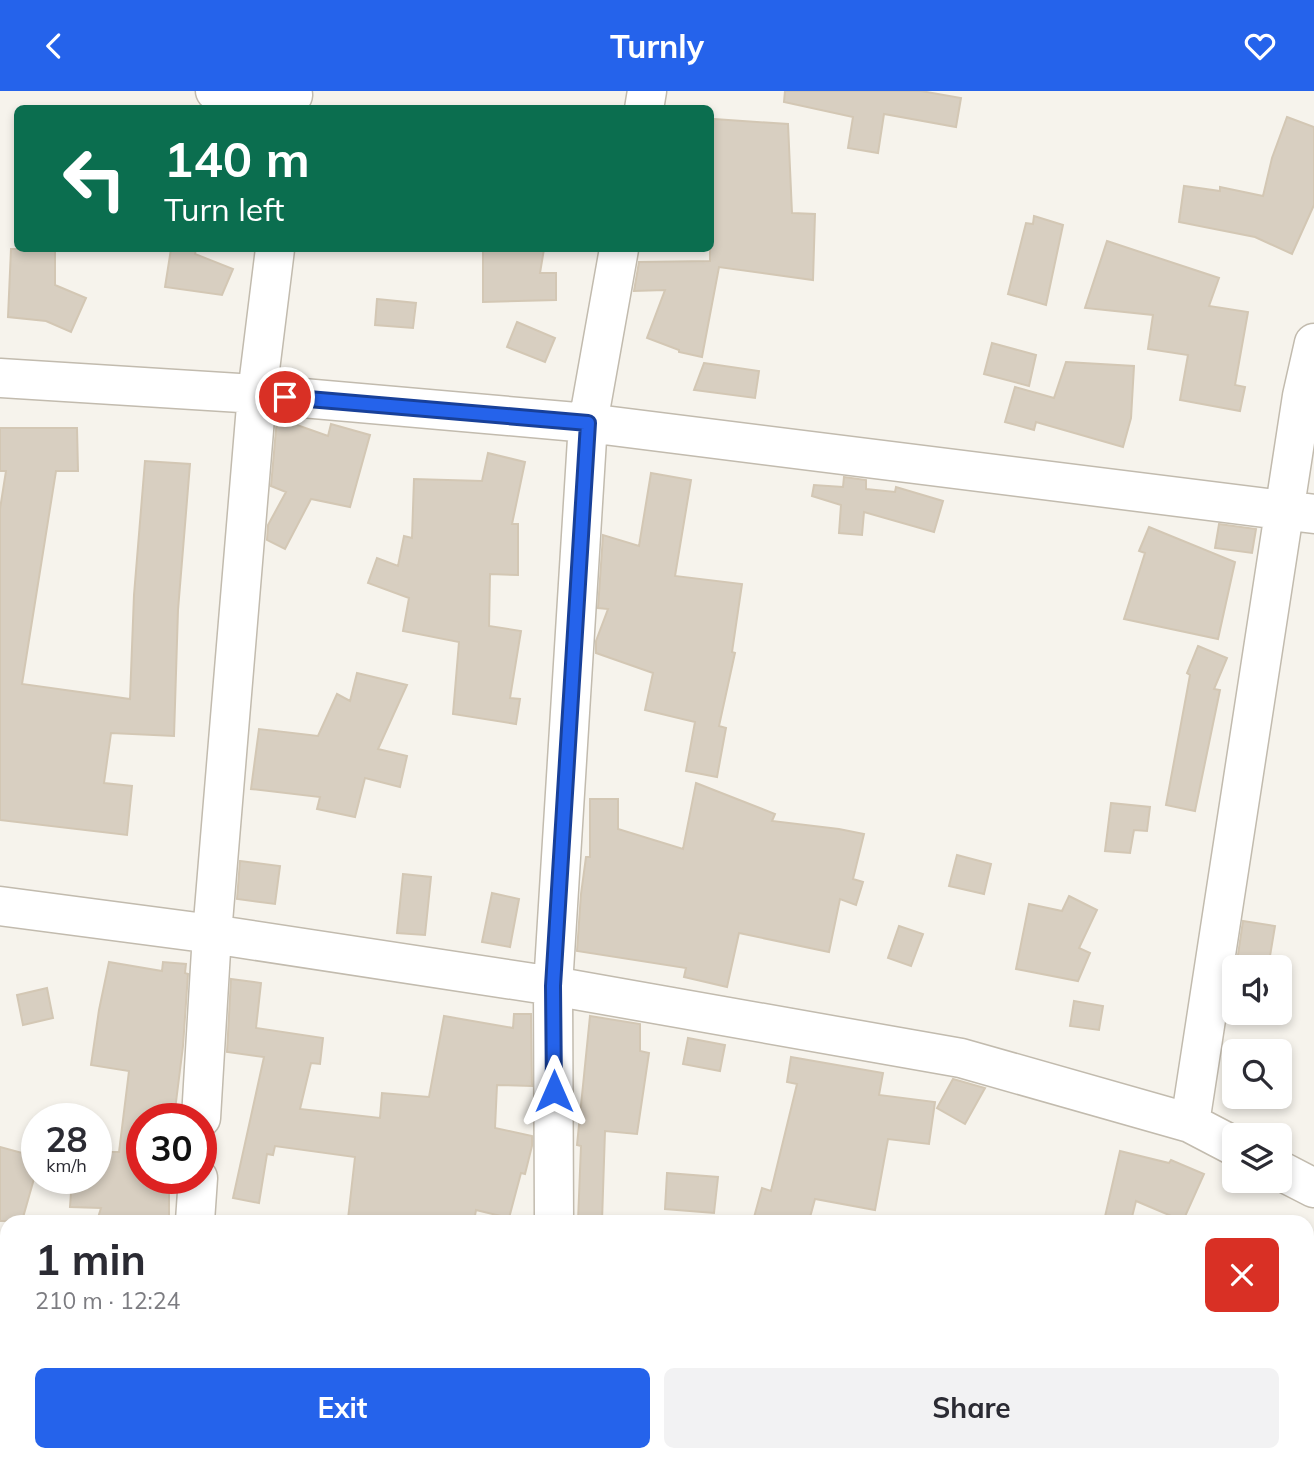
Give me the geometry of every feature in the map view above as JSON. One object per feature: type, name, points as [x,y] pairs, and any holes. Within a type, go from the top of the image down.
[{"type":"street","points":[[215,91],[293,98]]},
{"type":"street","points":[[202,1103],[212,934],[257,394],[275,252]]},
{"type":"street","points":[[554,1215],[553,986],[588,423],[618,252]]},
{"type":"street","points":[[1190,1123],[1299,512],[1302,395],[1314,343]]},
{"type":"street","points":[[0,378],[257,394],[588,423],[1299,512]]},
{"type":"street","points":[[0,906],[212,934],[553,986],[961,1058],[1190,1123],[1222,1140]]},
{"type":"street","points":[[1292,1177],[1314,1188]]},
{"type":"street","points":[[195,1215],[197,1194]]},
{"type":"building","points":[[785,91],[921,91],[961,98],[956,127],[884,114],[878,153],[848,148],[853,117],[784,102]]},
{"type":"building","points":[[1287,117],[1314,127],[1314,205],[1292,254],[1255,237],[1179,222],[1184,186],[1220,191],[1220,187],[1263,196],[1272,158]]},
{"type":"building","points":[[714,119],[788,124],[792,213],[815,214],[813,280],[719,267],[702,357],[679,352],[647,338],[665,290],[634,291],[639,262],[710,261],[710,252],[714,252]]},
{"type":"building","points":[[1034,216],[1063,225],[1046,305],[1008,294],[1026,223],[1033,224]]},
{"type":"building","points":[[1107,241],[1219,278],[1209,306],[1248,312],[1235,385],[1245,387],[1240,411],[1180,400],[1188,355],[1148,349],[1153,315],[1085,308]]},
{"type":"building","points":[[11,249],[14,249],[14,252],[55,252],[55,285],[86,298],[71,332],[46,321],[8,317]]},
{"type":"building","points":[[171,252],[195,252],[233,269],[222,295],[165,287]]},
{"type":"building","points":[[483,252],[544,252],[540,273],[556,273],[556,300],[483,302]]},
{"type":"building","points":[[377,299],[416,303],[413,328],[375,325]]},
{"type":"building","points":[[517,322],[555,338],[545,362],[507,347]]},
{"type":"building","points":[[992,343],[1036,355],[1029,386],[984,374]]},
{"type":"building","points":[[1066,362],[1134,366],[1131,418],[1123,447],[1036,422],[1034,430],[1005,422],[1015,387],[1054,398]]},
{"type":"building","points":[[704,363],[759,371],[755,398],[694,390]]},
{"type":"building","points":[[277,418],[328,436],[331,424],[370,435],[350,507],[311,499],[285,549],[267,540],[268,525],[286,492],[271,486]]},
{"type":"building","points":[[0,428],[77,428],[78,471],[56,471],[22,684],[130,699],[134,595],[145,461],[190,464],[178,610],[174,736],[111,733],[104,783],[132,786],[127,835],[0,820],[0,509],[6,471],[0,471]]},
{"type":"building","points":[[488,453],[525,462],[512,524],[518,524],[518,575],[490,574],[489,626],[521,631],[510,698],[520,699],[516,724],[453,714],[459,642],[403,631],[409,598],[368,583],[377,558],[398,566],[404,536],[412,538],[414,479],[482,481]]},
{"type":"building","points":[[651,473],[691,480],[675,576],[742,584],[732,652],[735,653],[719,726],[726,728],[717,777],[686,771],[695,722],[645,710],[653,673],[596,653],[596,641],[608,609],[598,608],[603,535],[639,546]]},
{"type":"building","points":[[844,477],[866,480],[866,489],[895,492],[896,487],[943,501],[934,532],[864,512],[862,535],[839,533],[841,505],[812,496],[814,485],[843,487]]},
{"type":"building","points":[[1219,524],[1256,529],[1252,553],[1215,548]]},
{"type":"building","points":[[1149,527],[1235,562],[1218,639],[1124,619],[1145,553],[1139,551]]},
{"type":"building","points":[[1198,646],[1227,658],[1214,689],[1220,690],[1195,811],[1166,805],[1190,675],[1187,673]]},
{"type":"building","points":[[357,673],[407,685],[378,749],[407,756],[400,787],[365,778],[355,817],[317,809],[320,797],[251,789],[259,729],[318,736],[337,694],[350,701]]},
{"type":"building","points":[[696,783],[775,814],[772,821],[864,834],[853,879],[863,882],[856,905],[840,899],[829,952],[739,933],[727,987],[684,977],[686,968],[577,951],[586,857],[590,857],[590,799],[618,799],[618,829],[683,849]]},
{"type":"building","points":[[1111,803],[1150,807],[1147,831],[1134,830],[1130,853],[1105,851]]},
{"type":"building","points":[[957,855],[991,864],[984,894],[949,886]]},
{"type":"building","points":[[240,861],[280,866],[275,904],[237,899]]},
{"type":"building","points":[[403,874],[431,877],[425,935],[397,933]]},
{"type":"building","points":[[492,893],[519,899],[510,947],[482,942]]},
{"type":"building","points":[[1069,896],[1097,910],[1079,948],[1090,953],[1078,981],[1016,969],[1029,904],[1062,911]]},
{"type":"building","points":[[1243,921],[1275,926],[1270,955],[1238,955]]},
{"type":"building","points":[[899,926],[923,934],[911,966],[888,958]]},
{"type":"building","points":[[109,962],[162,971],[163,962],[186,964],[185,973],[188,974],[183,1046],[176,1103],[126,1103],[126,1194],[169,1194],[169,1215],[99,1215],[101,1208],[70,1207],[71,1194],[112,1194],[112,1152],[119,1152],[129,1071],[91,1065]]},
{"type":"building","points":[[231,979],[261,983],[256,1028],[323,1038],[320,1064],[311,1063],[300,1109],[380,1118],[382,1093],[429,1097],[444,1016],[513,1028],[514,1014],[531,1014],[532,1086],[497,1085],[495,1128],[532,1136],[525,1174],[521,1173],[510,1215],[476,1210],[475,1215],[348,1215],[355,1157],[275,1146],[273,1155],[267,1154],[259,1203],[233,1198],[264,1057],[227,1052]]},
{"type":"building","points":[[47,988],[53,1018],[23,1025],[17,995]]},
{"type":"building","points":[[1074,1001],[1103,1006],[1099,1030],[1070,1026]]},
{"type":"building","points":[[590,1016],[640,1024],[640,1051],[649,1053],[637,1134],[605,1131],[602,1215],[578,1215],[581,1146],[577,1145]]},
{"type":"building","points":[[688,1038],[725,1045],[720,1071],[683,1064]]},
{"type":"building","points":[[791,1057],[883,1073],[879,1095],[935,1102],[929,1144],[888,1139],[875,1210],[815,1199],[811,1215],[755,1215],[762,1188],[771,1191],[797,1084],[787,1082]]},
{"type":"building","points":[[953,1079],[985,1088],[965,1124],[937,1108]]},
{"type":"building","points":[[0,1147],[21,1153],[21,1194],[30,1194],[24,1215],[0,1215]]},
{"type":"building","points":[[1120,1151],[1169,1163],[1171,1160],[1204,1174],[1186,1215],[1169,1215],[1136,1201],[1132,1215],[1105,1215]]},
{"type":"building","points":[[667,1173],[718,1177],[714,1213],[665,1209]]},
{"type":"route","points":[[285,397],[588,423],[553,986],[554,1091]]}]
